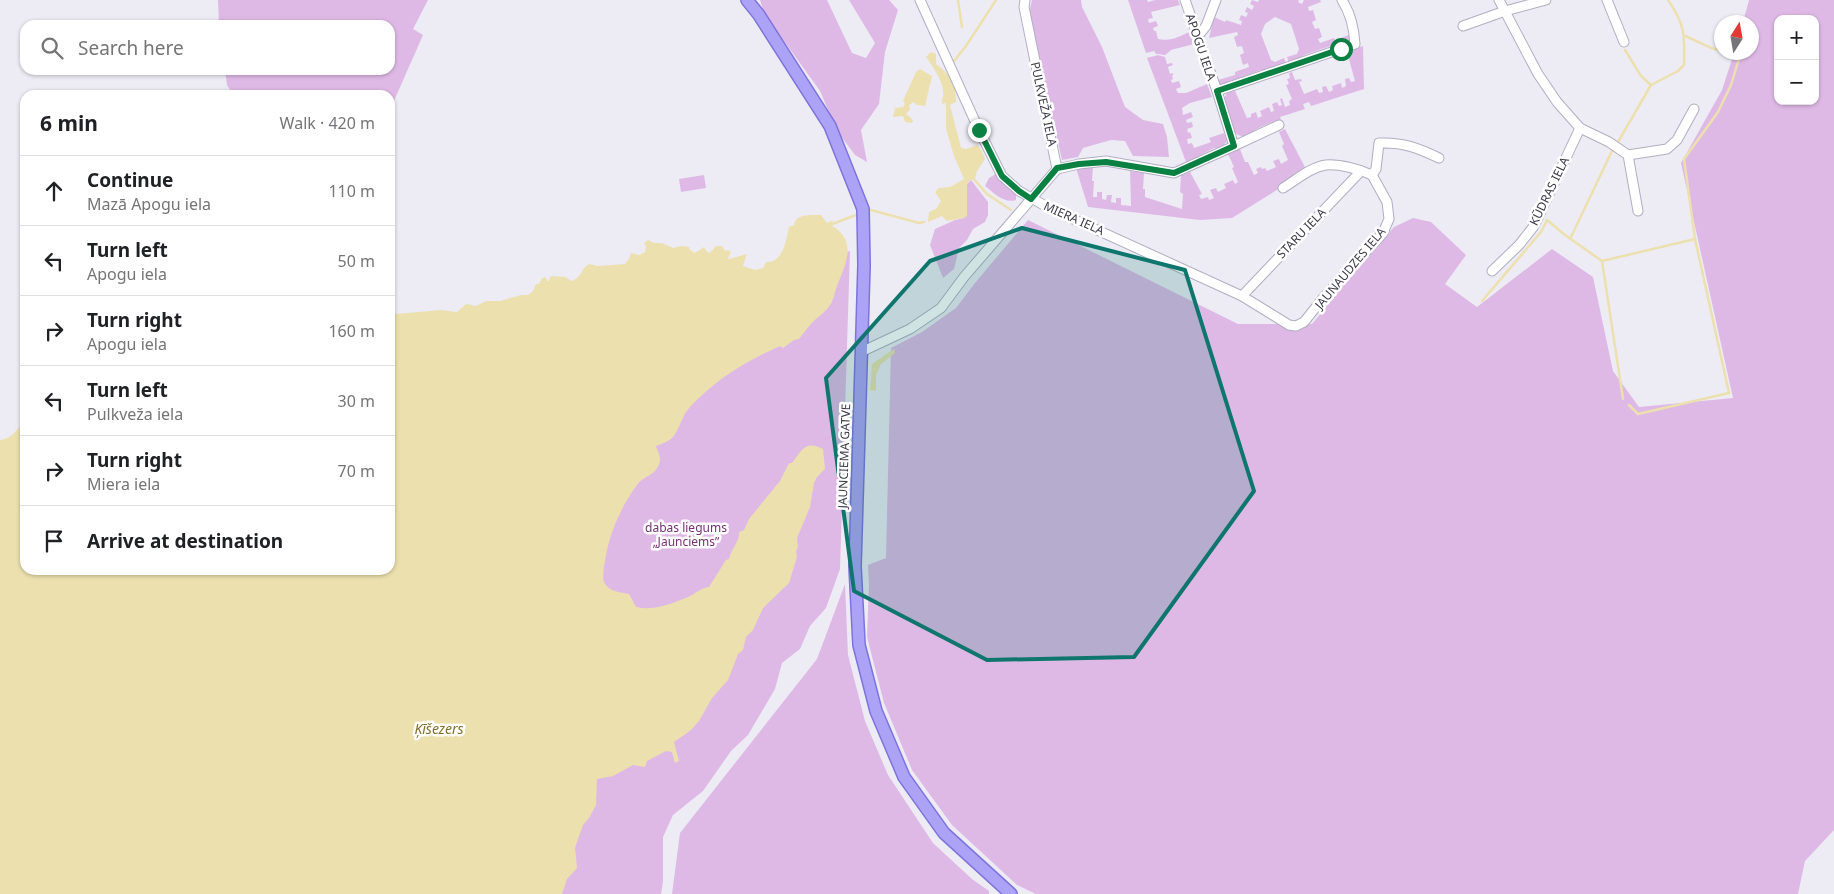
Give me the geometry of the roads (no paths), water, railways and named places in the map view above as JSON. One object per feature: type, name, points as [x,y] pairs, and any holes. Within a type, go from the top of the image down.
[{"type":"main road","name":"JAUNCIEMA GATVE","points":[[747,0],[830,126],[863,209],[864,265],[856,576],[859,645],[876,711],[904,778],[944,833],[1011,894]]},
{"type":"street","name":"MIERA IELA","points":[[920,0],[1002,176],[1019,191],[1031,199],[1242,296],[1289,325],[1296,326]]},
{"type":"street","name":"PULKVEŽA IELA","points":[[1025,0],[1024,7],[1057,168]]},
{"type":"street","name":"APOGU IELA","points":[[1185,0],[1234,146]]},
{"type":"street","points":[[1198,36],[1206,26],[1216,0]]},
{"type":"street","points":[[1217,91],[1355,44],[1354,28],[1348,10],[1342,0]]},
{"type":"street","points":[[1499,0],[1538,74],[1557,102],[1580,128],[1609,142],[1628,155],[1667,149],[1677,140],[1694,109]]},
{"type":"street","points":[[1463,26],[1505,11],[1546,0]]},
{"type":"street","points":[[1607,0],[1624,42]]},
{"type":"street","points":[[861,352],[910,329],[941,308],[964,277],[1057,168],[1106,162],[1174,173],[1278,125]]},
{"type":"street","name":"KŪDRAS IELA","points":[[1492,271],[1519,245],[1534,226],[1580,128]]},
{"type":"street","points":[[1283,188],[1325,165],[1338,166],[1372,175],[1376,169],[1379,143],[1390,142],[1412,145],[1439,158]]},
{"type":"street","points":[[1628,155],[1638,211]]},
{"type":"street","name":"STARU IELA","points":[[1242,296],[1361,171]]},
{"type":"street","name":"JAUNAUDZES IELA","points":[[1296,326],[1304,322],[1383,233],[1389,219],[1387,202],[1372,175]]},
{"type":"water","points":[[931,52],[936,54],[936,64],[951,80],[955,90],[956,102],[950,105],[961,148],[966,149],[977,145],[985,159],[977,171],[975,179],[969,181],[967,185],[967,216],[947,221],[942,216],[928,222],[929,212],[936,209],[941,201],[935,192],[939,188],[950,187],[964,179],[954,156],[946,129],[946,103],[942,104],[943,88],[926,57]]},
{"type":"water","points":[[920,69],[932,76],[925,106],[916,105],[914,102],[909,105],[910,109],[906,114],[913,120],[912,123],[905,122],[903,116],[893,117],[895,108],[903,107],[905,104],[903,101],[916,72]]},
{"type":"water","name":"Ķīšezers","points":[[821,215],[827,223],[833,220],[831,225],[845,238],[848,253],[832,303],[799,339],[794,340],[783,348],[780,346],[755,358],[721,379],[687,410],[673,437],[667,442],[656,446],[660,462],[652,474],[637,485],[618,517],[606,553],[603,578],[606,586],[629,594],[636,607],[643,608],[669,604],[709,587],[726,560],[729,559],[739,532],[744,530],[749,519],[780,481],[789,463],[792,463],[804,448],[817,446],[823,449],[825,469],[814,483],[810,507],[797,538],[797,557],[789,583],[763,608],[753,630],[746,637],[743,650],[738,654],[728,680],[712,698],[699,721],[691,730],[674,742],[679,761],[675,763],[672,752],[666,751],[647,761],[645,767],[633,765],[613,776],[597,779],[596,805],[583,825],[575,848],[577,868],[567,879],[562,894],[0,894],[0,440],[12,435],[20,427],[20,575],[395,575],[395,314],[441,310],[457,312],[466,304],[476,306],[486,301],[500,301],[528,295],[533,291],[536,284],[539,284],[542,278],[545,277],[548,282],[551,276],[565,277],[572,281],[589,264],[597,266],[625,264],[631,253],[639,255],[645,252],[646,247],[644,243],[648,240],[673,248],[689,247],[695,253],[704,247],[710,253],[716,246],[722,246],[725,251],[731,252],[729,259],[747,254],[743,266],[755,270],[763,268],[766,262],[776,259],[780,255],[787,239],[789,227],[794,225],[799,217]]},
{"type":"water","points":[[894,349],[895,353],[881,364],[876,375],[876,391],[870,390],[872,364]]},
{"type":"waterway","points":[[958,0],[962,27]]},
{"type":"waterway","points":[[954,61],[996,0]]},
{"type":"waterway","points":[[1618,142],[1651,85],[1678,71],[1684,65],[1683,31],[1678,16],[1668,0]]},
{"type":"waterway","points":[[1685,36],[1714,49]]},
{"type":"waterway","points":[[1625,50],[1641,76],[1651,85]]},
{"type":"waterway","points":[[1482,301],[1541,232],[1547,220],[1602,261],[1695,239],[1684,159],[1718,112],[1731,85],[1739,60]]},
{"type":"waterway","points":[[1570,239],[1612,151]]},
{"type":"waterway","points":[[973,178],[987,194],[1011,210]]},
{"type":"waterway","points":[[871,210],[919,223],[924,222]]},
{"type":"waterway","points":[[827,226],[856,215]]},
{"type":"waterway","points":[[1629,405],[1638,414],[1729,393],[1695,239]]},
{"type":"waterway","points":[[1602,261],[1623,399]]},
{"type":"park label","name":"dabas liegums „Jaunciems”","points":[[686,534]]}]
